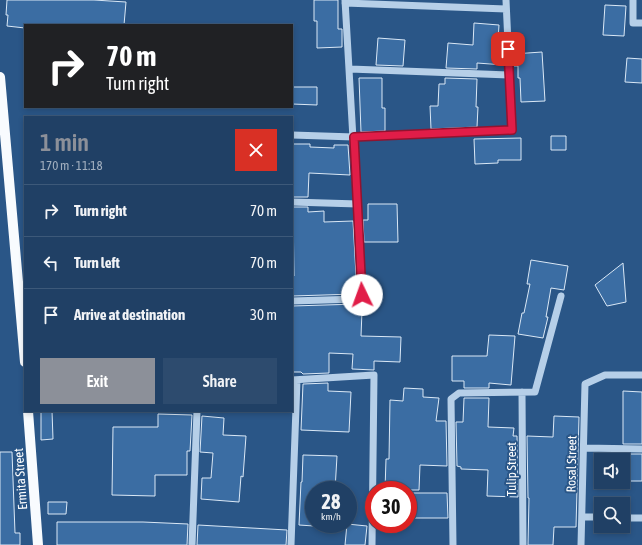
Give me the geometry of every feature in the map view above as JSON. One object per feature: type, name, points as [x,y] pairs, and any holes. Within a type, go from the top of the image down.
[{"type":"main road","points":[[0,77],[24,351]]},
{"type":"main road","name":"Ermita Street","points":[[28,412],[38,545]]},
{"type":"street","points":[[293,135],[354,137],[512,130],[506,0]]},
{"type":"street","points":[[633,0],[633,23],[642,23]]},
{"type":"street","points":[[293,301],[358,299],[362,295],[358,204],[345,2],[506,9]]},
{"type":"street","points":[[350,69],[510,76]]},
{"type":"street","points":[[293,202],[358,204]]},
{"type":"street","points":[[453,545],[451,398],[459,393],[534,392],[560,296]]},
{"type":"street","points":[[291,545],[295,380],[374,375],[372,545]]},
{"type":"street","name":"Rosal Street","points":[[581,545],[585,384],[605,375],[642,375]]},
{"type":"street","name":"Tulip Street","points":[[522,392],[523,545]]},
{"type":"street","points":[[192,545],[197,412]]},
{"type":"street","points":[[584,448],[642,449]]},
{"type":"street","points":[[582,517],[594,517]]},
{"type":"street","points":[[630,518],[642,518]]},
{"type":"building","points":[[7,0],[94,0],[126,2],[124,24],[24,24],[24,28],[7,26],[8,15],[6,15]]},
{"type":"building","points":[[314,0],[338,0],[338,29],[342,29],[342,47],[317,48],[317,21],[314,21]]},
{"type":"building","points":[[605,5],[626,6],[624,36],[603,35]]},
{"type":"building","points":[[474,23],[499,25],[497,54],[503,54],[504,65],[477,63],[477,69],[446,68],[448,43],[473,45]]},
{"type":"building","points":[[378,38],[405,40],[403,66],[376,65]]},
{"type":"building","points":[[542,52],[545,101],[521,102],[518,66],[514,66],[513,54]]},
{"type":"building","points":[[627,58],[642,59],[642,83],[625,82]]},
{"type":"building","points":[[359,78],[382,78],[382,108],[385,108],[385,131],[361,132]]},
{"type":"building","points":[[445,78],[477,79],[477,127],[431,129],[430,106],[438,106],[439,84],[445,84]]},
{"type":"building","points":[[293,87],[317,87],[317,105],[293,104]]},
{"type":"building","points":[[551,136],[566,136],[566,150],[551,150]]},
{"type":"building","points":[[521,138],[521,160],[498,160],[498,163],[475,164],[474,139]]},
{"type":"building","points":[[293,144],[310,144],[310,147],[334,148],[334,145],[348,145],[350,175],[309,173],[308,197],[293,197]]},
{"type":"building","points":[[368,204],[397,204],[398,242],[364,242],[363,220],[368,220]]},
{"type":"building","points":[[293,207],[308,207],[308,212],[324,211],[324,222],[353,221],[356,294],[293,296]]},
{"type":"building","points":[[531,260],[568,266],[564,290],[551,288],[546,317],[548,317],[543,338],[518,334],[530,284],[527,284]]},
{"type":"building","points":[[623,263],[626,302],[607,306],[595,285]]},
{"type":"building","points":[[358,304],[358,311],[362,311],[361,336],[401,337],[400,362],[374,361],[374,370],[352,369],[353,354],[329,353],[329,373],[303,374],[301,372],[293,372],[293,306]]},
{"type":"building","points":[[489,335],[515,336],[511,385],[489,383],[489,388],[464,388],[464,381],[452,381],[452,356],[487,356]]},
{"type":"building","points":[[328,383],[328,391],[351,392],[349,432],[301,430],[303,384]]},
{"type":"building","points":[[404,388],[423,389],[423,397],[439,398],[436,421],[446,421],[447,466],[420,465],[419,490],[417,490],[417,481],[385,481],[386,459],[389,459],[390,400],[403,401]]},
{"type":"building","points":[[623,391],[642,392],[642,444],[623,444]]},
{"type":"building","points":[[464,398],[489,398],[488,427],[514,428],[513,436],[517,436],[518,497],[487,496],[488,470],[461,469],[461,467],[457,466],[456,422],[463,422]]},
{"type":"building","points":[[41,412],[52,412],[53,439],[41,440]]},
{"type":"building","points":[[158,414],[192,415],[190,451],[187,451],[187,475],[155,475],[155,496],[112,495],[113,427],[158,427]]},
{"type":"building","points":[[202,416],[224,418],[223,435],[246,436],[243,477],[241,476],[239,502],[201,499],[202,478],[211,478],[213,453],[200,452]]},
{"type":"building","points":[[554,416],[579,417],[576,527],[554,527],[553,545],[528,545],[529,498],[527,436],[553,437]]},
{"type":"building","points":[[0,452],[12,452],[15,533],[20,533],[20,545],[0,545]]},
{"type":"building","points":[[630,454],[642,454],[642,481],[630,481]]},
{"type":"building","points":[[303,455],[337,456],[336,481],[305,481],[305,525],[299,525]]},
{"type":"building","points":[[417,493],[447,493],[448,518],[417,518]]},
{"type":"building","points":[[48,502],[67,502],[66,514],[48,514]]},
{"type":"building","points":[[57,522],[143,522],[188,524],[187,545],[57,545]]},
{"type":"building","points":[[198,525],[287,530],[286,545],[197,545]]},
{"type":"building","points":[[357,525],[365,526],[365,533],[366,533],[365,545],[345,545],[346,533],[357,533]]},
{"type":"route","points":[[362,295],[354,137],[512,130],[508,49]]}]
